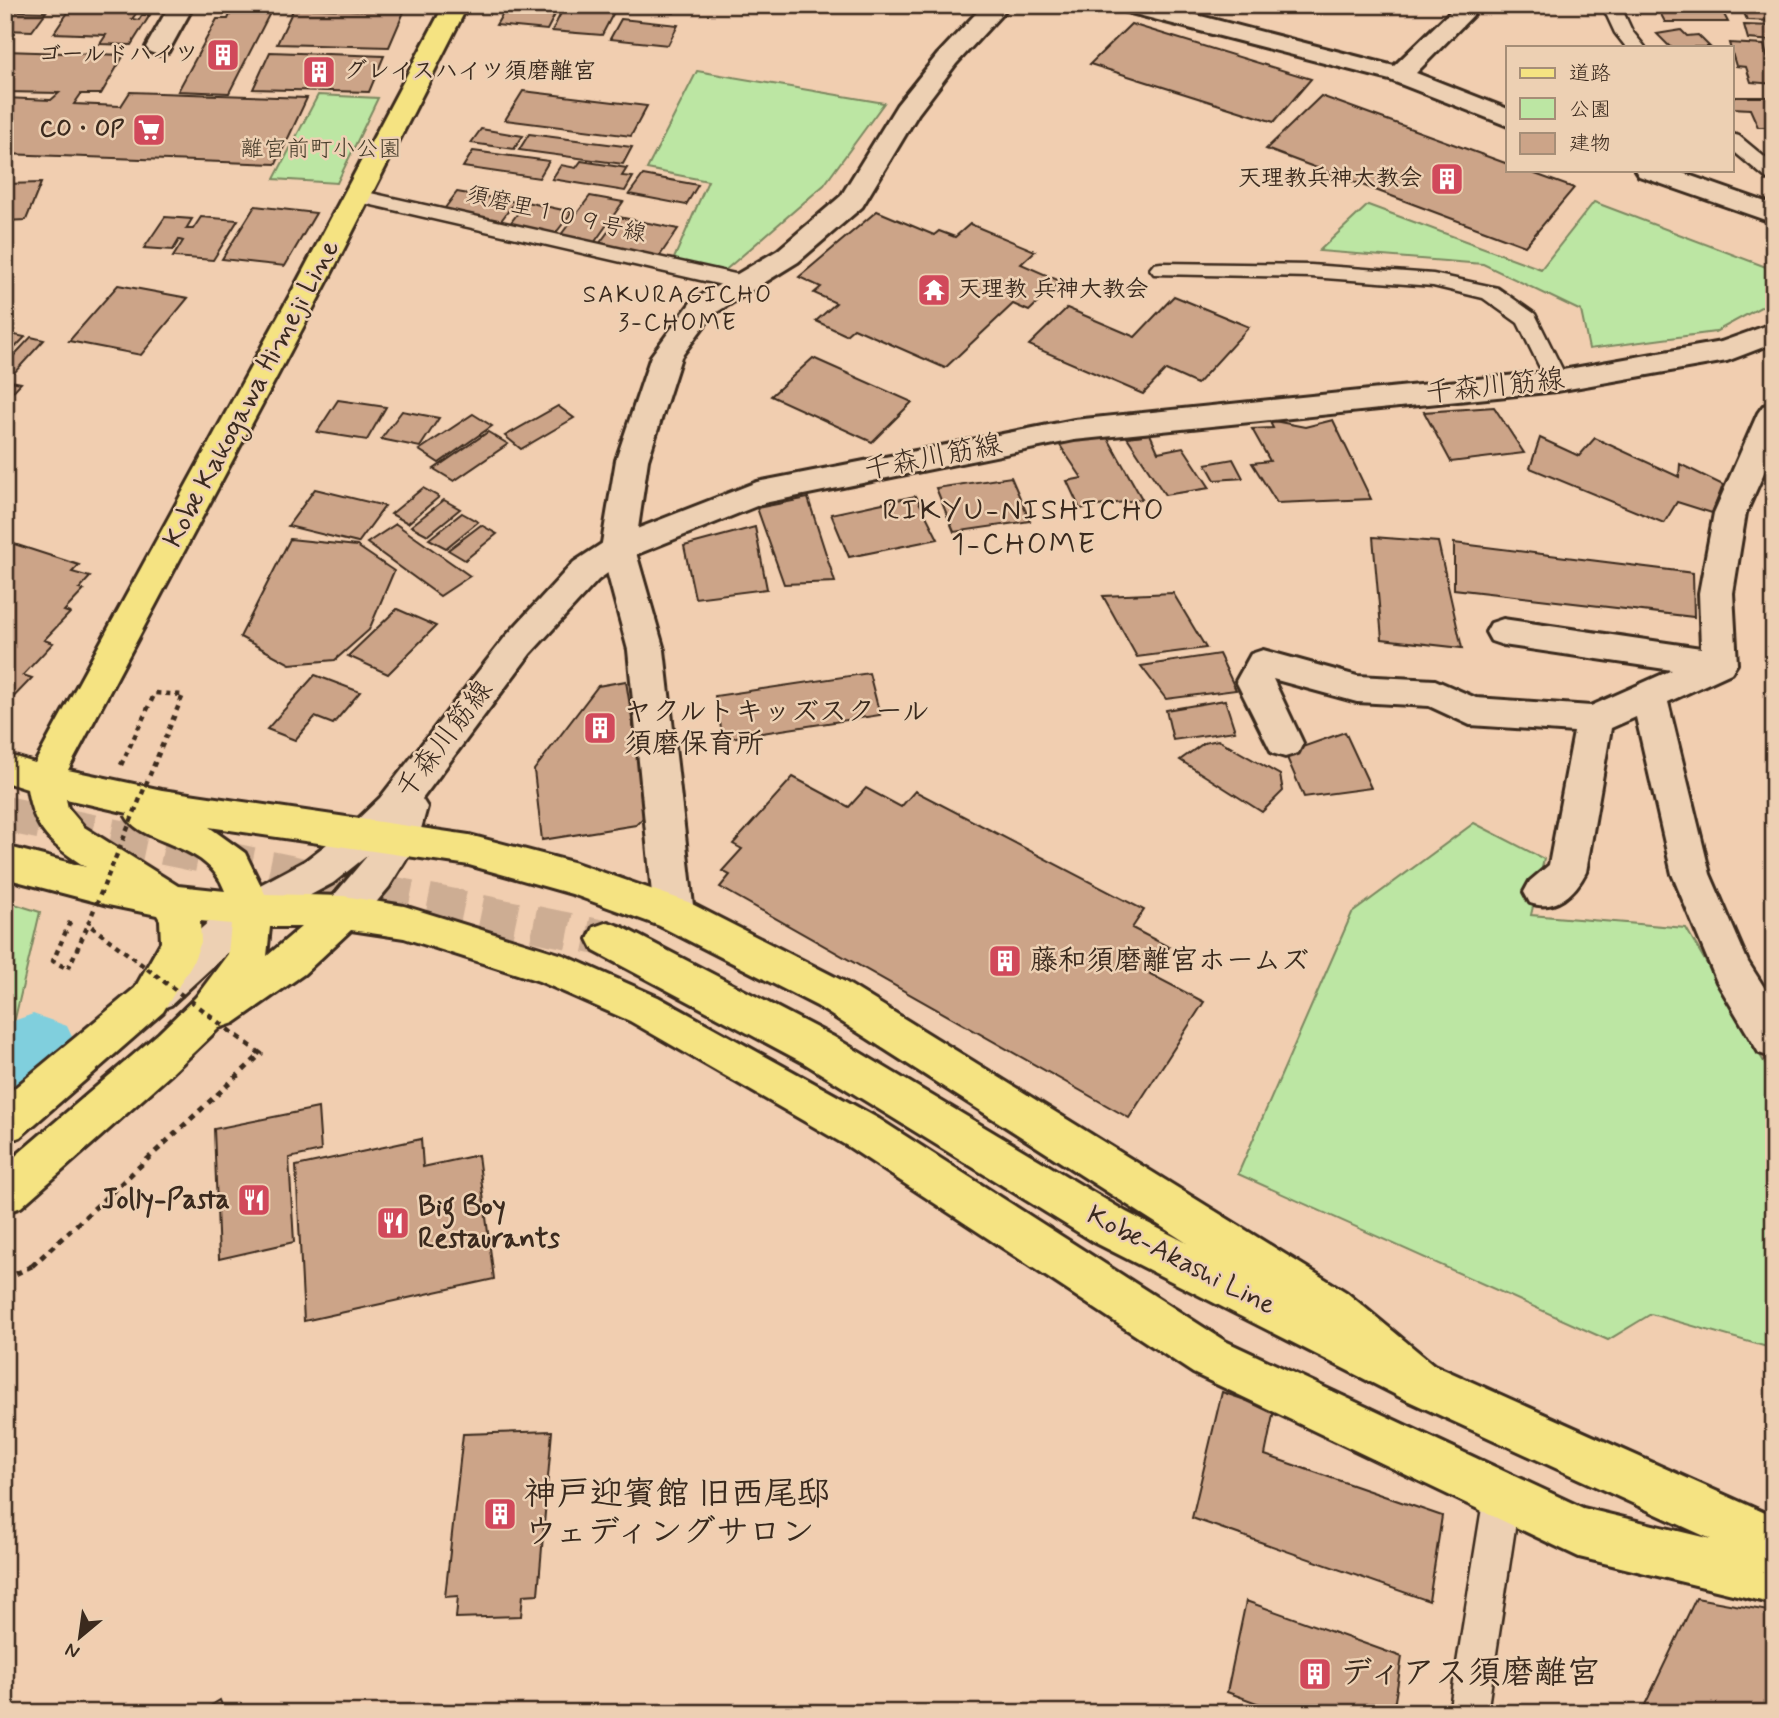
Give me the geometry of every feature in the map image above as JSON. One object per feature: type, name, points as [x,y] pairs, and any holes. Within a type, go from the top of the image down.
[{"type":"main road","name":"Kobe Kakogawa Himeji Line","points":[[44,780],[357,196],[456,5]]},
{"type":"main road","points":[[5,768],[112,803],[208,845],[238,874],[248,911],[248,952],[237,974],[187,1034]]},
{"type":"main road","points":[[44,780],[162,805],[469,850],[576,879],[674,914],[831,994],[1330,1308],[1417,1381]]},
{"type":"main road","points":[[5,1123],[149,1000],[173,962],[181,942],[180,919],[170,901],[71,838],[50,813],[44,780]]},
{"type":"main road","points":[[5,862],[108,889],[170,901],[248,911],[344,912],[404,922],[549,967],[644,1009],[864,1133],[1209,1357],[1579,1532],[1774,1579]]},
{"type":"main road","points":[[5,1192],[187,1034],[290,962],[344,912]]},
{"type":"main road","name":"Kobe-Akashi Line","points":[[608,939],[819,1050],[1110,1227],[1417,1381],[1774,1542]]},
{"type":"street","points":[[159,47],[182,5]]},
{"type":"street","points":[[674,914],[646,650],[618,549],[632,460],[666,356],[702,308],[788,256],[852,201],[906,111],[947,59],[998,5]]},
{"type":"street","points":[[1128,5],[1399,75],[1506,117]]},
{"type":"street","points":[[1399,75],[1471,5]]},
{"type":"street","points":[[1655,172],[1774,215]]},
{"type":"street","name":"千森川筋線","points":[[383,837],[415,781],[518,645],[586,571],[618,549],[757,493],[1074,430],[1557,381],[1727,351],[1774,332]]},
{"type":"street","points":[[1719,664],[1716,593],[1730,513],[1774,413]]},
{"type":"street","points":[[1503,632],[1719,664]]},
{"type":"street","points":[[1285,743],[1254,681],[1263,663],[1357,689],[1434,693],[1470,711],[1594,720],[1719,664]]},
{"type":"street","points":[[1649,696],[1690,874],[1731,970],[1774,1040]]},
{"type":"street","points":[[1544,892],[1567,872],[1594,720]]},
{"type":"street","points":[[149,1000],[248,911],[383,837]]},
{"type":"street","points":[[344,912],[374,876],[383,837]]},
{"type":"lane","points":[[1611,5],[1624,33],[1635,46]]},
{"type":"lane","points":[[1734,142],[1774,175]]},
{"type":"lane","name":"須磨里１０９号線","points":[[357,196],[744,283]]},
{"type":"lane","points":[[1161,269],[1311,271],[1433,280],[1490,293],[1527,319],[1557,381]]},
{"type":"lane","points":[[1468,1713],[1502,1495]]},
{"type":"path","points":[[73,916],[53,961],[68,969],[183,695],[155,693],[121,765]]},
{"type":"path","points":[[5,1279],[32,1266],[261,1054],[88,924]]},
{"type":"green space","points":[[697,71],[884,103],[824,185],[722,273],[672,263],[708,181],[647,169]]},
{"type":"green space","name":"離宮前町小公園","points":[[318,95],[378,98],[337,183],[274,179]]},
{"type":"green space","points":[[1594,202],[1774,270],[1774,300],[1715,332],[1589,349],[1581,311],[1483,264],[1319,251],[1368,205],[1541,269]]},
{"type":"green space","points":[[1474,823],[1544,859],[1531,915],[1686,928],[1774,1079],[1774,1349],[1651,1314],[1608,1340],[1238,1174],[1352,913]]},
{"type":"green space","points":[[5,901],[40,912],[10,1040],[5,1044]]},
{"type":"building","points":[[508,5],[560,5],[547,30],[496,25]]},
{"type":"building","points":[[565,5],[616,8],[602,35],[552,31]]},
{"type":"building","points":[[625,5],[678,5],[674,13],[624,8]]},
{"type":"building","points":[[1656,5],[1719,5],[1728,22],[1665,22]]},
{"type":"building","points":[[1741,5],[1774,5],[1774,21],[1747,20]]},
{"type":"building","name":"ゴールドハイツ","points":[[234,6],[273,7],[229,93],[178,91],[217,19],[228,19]]},
{"type":"building","points":[[71,8],[138,11],[132,19],[139,20],[142,15],[150,15],[131,45],[100,44],[106,35],[54,33]]},
{"type":"building","name":"グレイスハイツ須磨離宮","points":[[294,8],[404,12],[389,47],[277,44]]},
{"type":"building","points":[[8,11],[46,12],[32,31],[5,30]]},
{"type":"building","points":[[621,19],[678,25],[668,45],[610,39]]},
{"type":"building","name":"天理教兵神大教会","points":[[1131,24],[1311,79],[1274,122],[1090,64]]},
{"type":"building","points":[[1744,25],[1774,26],[1774,41],[1748,39]]},
{"type":"building","points":[[1681,30],[1687,36],[1698,35],[1709,46],[1669,46],[1657,34]]},
{"type":"building","points":[[1729,43],[1764,45],[1774,84],[1751,82],[1746,67],[1736,66],[1734,46],[1730,46]]},
{"type":"building","name":"CO・OP","points":[[5,51],[124,55],[101,94],[81,94],[74,104],[121,106],[130,92],[307,98],[276,164],[5,154],[5,98],[51,100],[59,93],[5,92]]},
{"type":"building","name":"グレイスハイツ須磨離宮","points":[[270,52],[384,56],[369,92],[253,89]]},
{"type":"building","points":[[523,91],[647,106],[631,136],[505,120]]},
{"type":"building","name":"天理教兵神大教会","points":[[1321,96],[1506,163],[1506,172],[1530,172],[1574,188],[1525,246],[1266,149]]},
{"type":"building","points":[[1734,97],[1769,97],[1774,102],[1774,127],[1758,127],[1750,109],[1734,108]]},
{"type":"building","points":[[481,129],[523,136],[514,149],[471,143]]},
{"type":"building","points":[[529,134],[632,147],[623,164],[519,150]]},
{"type":"building","points":[[473,151],[549,161],[539,178],[463,167]]},
{"type":"building","points":[[581,161],[627,168],[622,176],[633,177],[625,191],[552,179],[561,165],[576,168]]},
{"type":"building","points":[[643,175],[698,185],[686,205],[629,194]]},
{"type":"building","points":[[41,183],[26,220],[5,221],[5,184]]},
{"type":"building","points":[[457,192],[515,202],[500,222],[442,212]]},
{"type":"building","points":[[590,196],[623,202],[594,243],[560,236]]},
{"type":"building","points":[[526,202],[572,212],[555,234],[509,225]]},
{"type":"building","points":[[255,206],[316,213],[285,266],[222,259]]},
{"type":"building","name":"天理教 兵神大教会","points":[[877,211],[934,235],[939,231],[955,237],[970,224],[1035,251],[1021,264],[1060,281],[1029,311],[1013,304],[945,368],[854,328],[846,335],[816,321],[836,303],[814,293],[821,287],[799,277]]},
{"type":"building","points":[[165,217],[192,219],[186,229],[193,229],[201,217],[238,220],[213,260],[173,257],[183,241],[179,240],[173,250],[144,248]]},
{"type":"building","points":[[619,217],[678,229],[659,257],[599,244]]},
{"type":"building","points":[[118,285],[188,298],[141,355],[69,341]]},
{"type":"building","points":[[1174,296],[1249,327],[1197,384],[1166,370],[1143,394],[1029,345],[1067,308],[1135,337]]},
{"type":"building","points":[[5,333],[25,337],[5,358]]},
{"type":"building","points":[[31,337],[44,340],[15,372],[5,370],[5,365]]},
{"type":"building","points":[[813,358],[912,402],[872,442],[771,396]]},
{"type":"building","points":[[5,380],[21,383],[5,400]]},
{"type":"building","points":[[338,400],[386,407],[367,440],[317,432]]},
{"type":"building","points":[[558,406],[574,418],[521,449],[505,436]]},
{"type":"building","points":[[1494,407],[1524,453],[1451,462],[1424,412]]},
{"type":"building","points":[[402,411],[439,418],[420,447],[381,439]]},
{"type":"building","points":[[473,414],[492,426],[439,463],[419,450]]},
{"type":"building","points":[[1269,420],[1305,427],[1333,420],[1371,499],[1277,503],[1252,463],[1270,461],[1252,429],[1273,428]]},
{"type":"building","points":[[488,432],[508,444],[454,481],[434,469]]},
{"type":"building","points":[[1150,434],[1158,452],[1183,447],[1210,488],[1165,495],[1127,437]]},
{"type":"building","points":[[1106,435],[1142,499],[1080,509],[1067,481],[1082,478],[1059,444]]},
{"type":"building","points":[[1540,438],[1579,456],[1595,438],[1679,477],[1680,464],[1723,485],[1712,513],[1677,502],[1664,523],[1530,468]]},
{"type":"building","points":[[1233,459],[1243,478],[1215,480],[1206,464]]},
{"type":"building","points":[[1011,477],[1030,521],[954,532],[936,488]]},
{"type":"building","points":[[423,488],[439,497],[408,523],[391,514]]},
{"type":"building","points":[[315,489],[385,506],[358,543],[288,526]]},
{"type":"building","points":[[916,496],[938,539],[849,557],[831,514]]},
{"type":"building","points":[[808,498],[835,582],[784,584],[757,508]]},
{"type":"building","points":[[444,500],[460,509],[428,535],[411,526]]},
{"type":"building","points":[[462,513],[478,522],[446,548],[429,539]]},
{"type":"building","points":[[396,524],[470,576],[440,596],[367,543]]},
{"type":"building","points":[[481,525],[497,534],[465,560],[448,550]]},
{"type":"building","points":[[755,527],[767,589],[695,598],[684,546]]},
{"type":"building","points":[[1373,537],[1438,542],[1462,648],[1382,639]]},
{"type":"building","points":[[290,539],[357,546],[394,571],[369,630],[335,660],[290,664],[240,637]]},
{"type":"building","points":[[5,541],[79,565],[72,572],[90,577],[79,589],[84,590],[64,611],[70,613],[44,640],[53,643],[23,675],[32,678],[5,706]]},
{"type":"building","points":[[1454,543],[1693,573],[1694,617],[1454,589]]},
{"type":"building","points":[[1173,593],[1206,648],[1137,657],[1103,596]]},
{"type":"building","points":[[397,609],[436,626],[388,674],[348,656]]},
{"type":"building","points":[[1219,654],[1236,690],[1166,699],[1141,666]]},
{"type":"building","points":[[869,673],[880,715],[723,739],[715,696]]},
{"type":"building","points":[[315,675],[360,692],[333,724],[315,717],[295,740],[267,729]]},
{"type":"building","name":"ヤクルトキッズスクール 須磨保育所","points":[[626,681],[647,814],[636,825],[542,840],[534,770],[598,686]]},
{"type":"building","points":[[1225,700],[1235,731],[1173,740],[1166,710]]},
{"type":"building","points":[[1345,732],[1371,788],[1304,797],[1285,753]]},
{"type":"building","points":[[1218,740],[1280,775],[1283,791],[1262,812],[1180,760],[1204,743]]},
{"type":"building","name":"藤和須磨離宮ホームズ","points":[[793,777],[849,807],[866,788],[901,807],[915,791],[1144,910],[1132,928],[1169,947],[1150,974],[1204,1002],[1129,1118],[720,887],[730,875],[722,871],[742,849],[733,844]]},
{"type":"building","name":"Jolly-Pasta","points":[[318,1108],[321,1151],[289,1158],[294,1242],[219,1259],[214,1129]]},
{"type":"building","name":"Big Boy Restaurants","points":[[421,1139],[423,1167],[478,1155],[494,1279],[304,1321],[296,1166]]},
{"type":"building","points":[[1222,1392],[1274,1410],[1265,1455],[1442,1516],[1429,1601],[1192,1518]]},
{"type":"building","name":"神戸迎賓館 旧西尾邸 ウェディングサロン","points":[[552,1431],[538,1594],[523,1595],[521,1616],[456,1618],[458,1596],[445,1597],[463,1434]]},
{"type":"building","points":[[1696,1598],[1774,1612],[1774,1713],[1641,1713]]},
{"type":"building","name":"ディアス須磨離宮","points":[[1246,1601],[1402,1657],[1393,1713],[1284,1713],[1227,1692]]},
{"type":"building","points":[[220,1700],[225,1713],[199,1713]]},
{"type":"waterway","points":[[5,1080],[33,1056]]},
{"type":"tunnel","points":[[5,814],[608,939]]},
{"type":"place","name":"ゴールドハイツ","points":[[223,55]]},
{"type":"place","name":"グレイスハイツ須磨離宮","points":[[319,72]]},
{"type":"place","name":"CO・OP","points":[[149,130]]},
{"type":"place","name":"天理教兵神大教会","points":[[1447,179]]},
{"type":"place","name":"天理教 兵神大教会","points":[[934,290]]},
{"type":"place","name":"ヤクルトキッズスクール 須磨保育所","points":[[600,728]]},
{"type":"place","name":"藤和須磨離宮ホームズ","points":[[1005,961]]},
{"type":"place","name":"Jolly-Pasta","points":[[254,1200]]},
{"type":"place","name":"Big Boy Restaurants","points":[[393,1223]]},
{"type":"place","name":"神戸迎賓館 旧西尾邸 ウェディングサロン","points":[[500,1514]]},
{"type":"place","name":"ディアス須磨離宮","points":[[1315,1674]]},
{"type":"district","name":"SAKURAGICHO 3-CHOME","points":[[678,309]]},
{"type":"district","name":"RIKYU-NISHICHO 1-CHOME","points":[[1024,527]]}]
